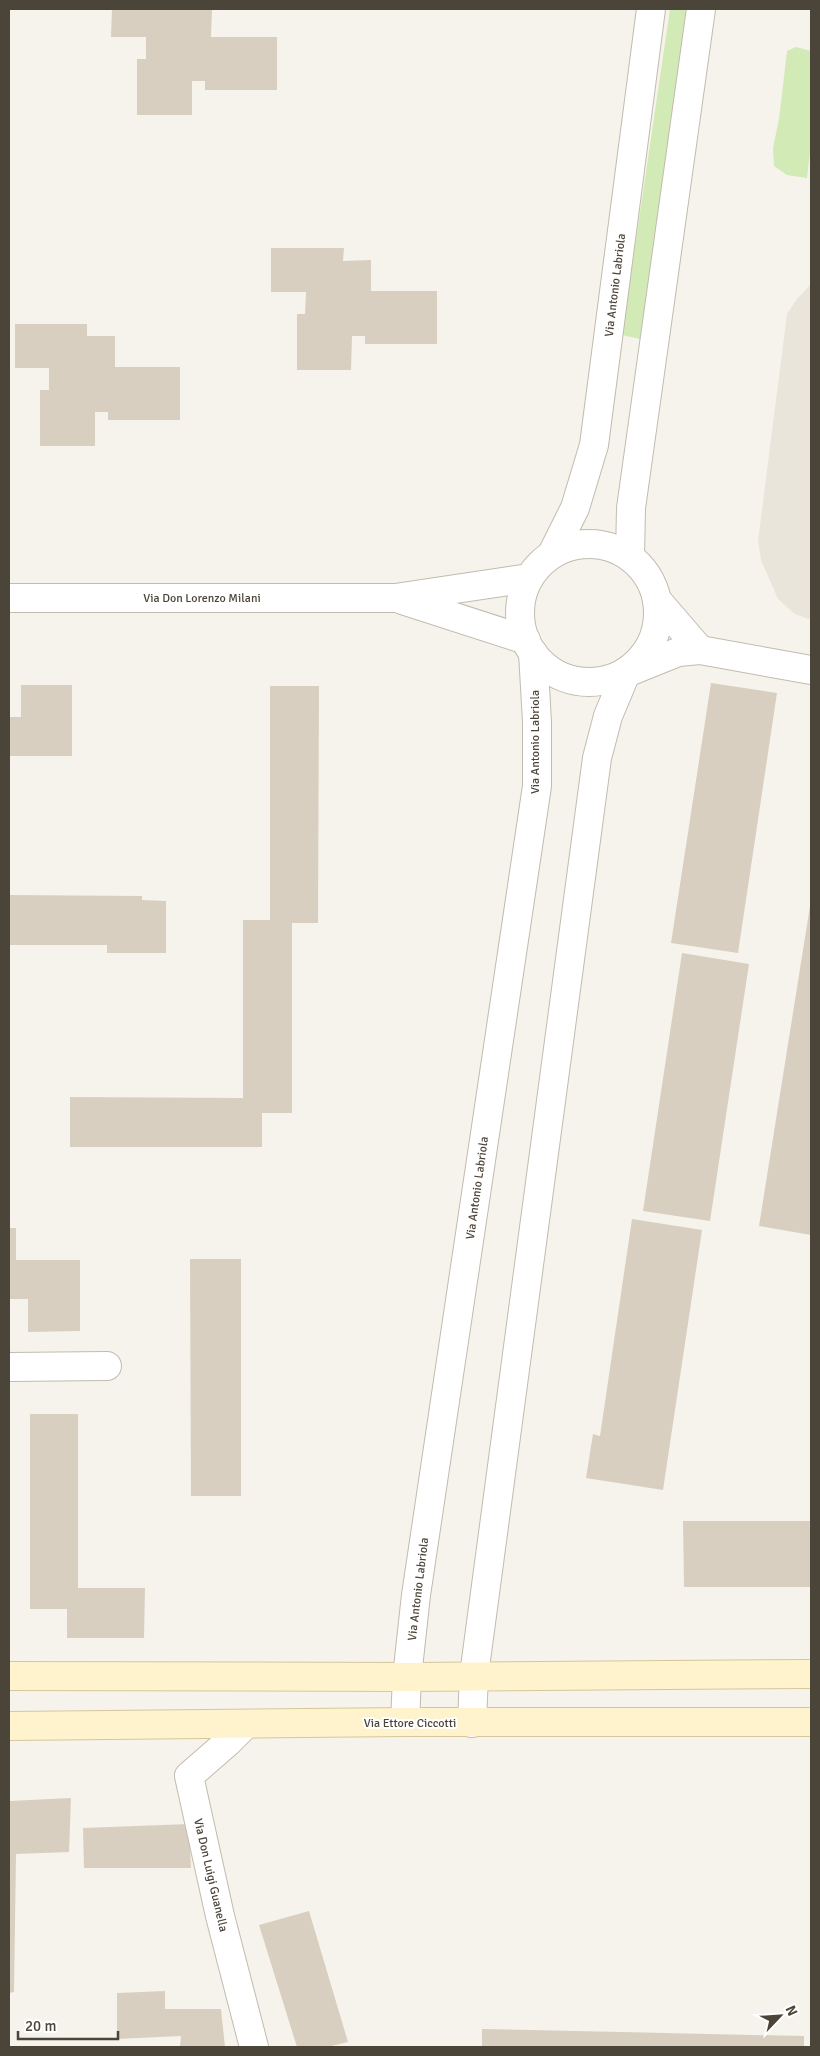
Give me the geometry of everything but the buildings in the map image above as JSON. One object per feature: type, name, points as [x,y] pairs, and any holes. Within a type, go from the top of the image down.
[{"type":"street","name":"Via Antonio Labriola","points":[[552,554],[575,508],[594,445],[651,9]]},
{"type":"street","points":[[630,556],[631,508],[702,9]]},
{"type":"street","points":[[472,1723],[474,1675],[597,758],[608,716],[626,673],[646,654],[657,631],[659,618],[656,591],[643,568],[630,556],[613,547],[587,543],[568,546],[552,554],[529,578],[524,589],[520,612],[523,633],[529,646],[551,671],[571,681],[604,682],[626,673],[678,652],[700,650],[811,670]]},
{"type":"street","name":"Via Don Lorenzo Milani","points":[[9,598],[395,598],[529,578]]},
{"type":"street","name":"Via Don Lorenzo Milani","points":[[395,598],[529,646]]},
{"type":"street","points":[[657,600],[700,650]]},
{"type":"street","name":"Via Antonio Labriola","points":[[405,1722],[407,1677],[416,1594],[537,786],[537,722],[529,646]]},
{"type":"street","points":[[9,1367],[107,1366]]},
{"type":"street","points":[[9,1676],[407,1677],[474,1675],[811,1674]]},
{"type":"street","name":"Via Ettore Ciccotti","points":[[9,1726],[405,1722],[811,1722]]},
{"type":"street","name":"Via Don Luigi Guanella","points":[[246,1724],[189,1776],[220,1916],[254,2047]]},
{"type":"shaded area","points":[[811,284],[811,620],[795,614],[778,599],[761,560],[758,541],[787,314],[797,299]]},
{"type":"green space","points":[[670,9],[688,9],[640,339],[622,335]]},
{"type":"green space","points":[[796,47],[811,51],[811,143],[807,178],[787,175],[774,166],[773,148],[779,119],[787,51]]}]
